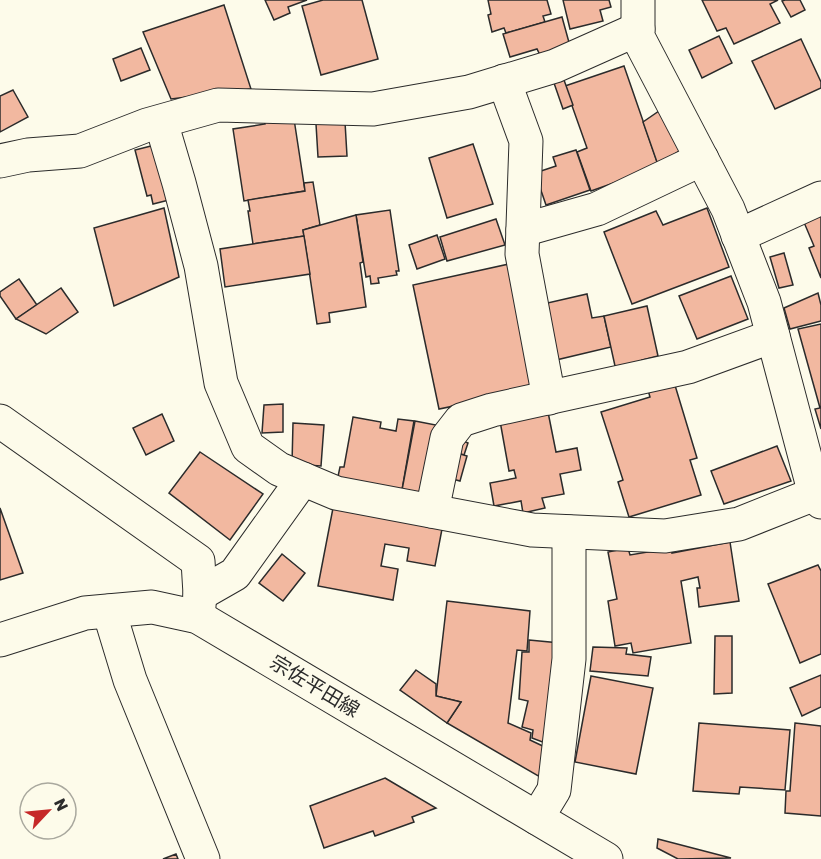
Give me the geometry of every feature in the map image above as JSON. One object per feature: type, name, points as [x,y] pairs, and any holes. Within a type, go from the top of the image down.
[{"type":"street","points":[[0,161],[28,155],[80,151],[147,125],[218,105],[373,109],[469,92],[555,66],[638,14]]},
{"type":"street","points":[[160,122],[201,266],[221,383],[248,447],[279,469],[336,493],[532,530],[665,536],[739,524],[819,497],[812,483],[813,457],[764,302],[728,209],[638,37],[638,14]]},
{"type":"street","points":[[504,81],[526,141],[522,254],[549,398]]},
{"type":"street","points":[[523,230],[597,209],[702,159]]},
{"type":"street","points":[[738,236],[821,198]]},
{"type":"street","points":[[432,511],[447,438],[461,420],[492,410],[688,367],[773,336]]},
{"type":"street","points":[[0,421],[198,561],[199,606]]},
{"type":"street","points":[[199,606],[235,574],[303,479]]},
{"type":"street","points":[[537,818],[554,790],[569,659],[569,531]]},
{"type":"street","name":"宗佐平田線","points":[[0,640],[85,614],[152,607],[199,606],[606,859]]},
{"type":"street","points":[[109,611],[130,680],[203,859]]},
{"type":"building","points":[[265,0],[307,0],[288,7],[290,13],[274,20]]},
{"type":"building","points":[[323,0],[362,0],[378,59],[321,75],[302,6]]},
{"type":"building","points":[[488,0],[547,0],[551,14],[543,16],[545,22],[506,33],[504,28],[492,32],[488,15],[491,14]]},
{"type":"building","points":[[563,0],[609,0],[611,7],[600,10],[603,21],[570,29]]},
{"type":"building","points":[[702,0],[778,0],[770,4],[780,23],[734,44],[726,28],[717,31]]},
{"type":"building","points":[[800,0],[805,10],[791,17],[782,1]]},
{"type":"building","points":[[224,5],[251,89],[171,99],[143,32]]},
{"type":"building","points":[[562,17],[570,46],[541,57],[537,49],[510,57],[503,34]]},
{"type":"building","points":[[719,36],[732,63],[702,78],[689,50]]},
{"type":"building","points":[[801,39],[821,82],[821,88],[775,109],[752,61]]},
{"type":"building","points":[[141,48],[150,70],[121,81],[113,59]]},
{"type":"building","points":[[624,66],[659,167],[591,191],[577,152],[587,148],[565,86]]},
{"type":"building","points":[[564,80],[573,105],[563,109],[554,83]]},
{"type":"building","points":[[13,90],[28,117],[0,132],[0,96]]},
{"type":"building","points":[[659,111],[684,148],[658,165],[643,122]]},
{"type":"building","points":[[294,119],[305,191],[244,201],[233,129],[265,124],[264,120]]},
{"type":"building","points":[[345,122],[347,156],[318,157],[316,124]]},
{"type":"building","points":[[159,144],[173,199],[153,204],[151,195],[147,196],[135,150]]},
{"type":"building","points":[[473,144],[493,204],[447,218],[429,158]]},
{"type":"building","points":[[576,150],[590,190],[546,205],[535,173],[556,166],[553,157]]},
{"type":"building","points":[[313,182],[320,225],[303,230],[304,236],[253,244],[248,200],[305,191],[304,183]]},
{"type":"building","points":[[164,208],[179,277],[114,306],[94,228]]},
{"type":"building","points":[[707,208],[729,267],[632,304],[604,232],[656,211],[663,225]]},
{"type":"building","points":[[390,210],[399,271],[396,271],[397,275],[378,278],[379,283],[371,284],[370,276],[366,277],[356,215]]},
{"type":"building","points":[[821,212],[821,278],[809,248],[814,246],[803,220]]},
{"type":"building","points":[[356,215],[363,262],[360,263],[366,307],[329,313],[330,322],[317,324],[303,230]]},
{"type":"building","points":[[496,219],[505,245],[447,261],[440,237]]},
{"type":"building","points":[[437,235],[445,259],[417,269],[409,245]]},
{"type":"building","points":[[304,236],[310,274],[225,287],[220,249]]},
{"type":"building","points":[[784,253],[793,285],[779,288],[770,257]]},
{"type":"building","points":[[509,264],[536,389],[439,409],[413,285]]},
{"type":"building","points":[[731,276],[748,319],[697,339],[679,296]]},
{"type":"building","points":[[19,279],[37,305],[16,319],[0,296],[0,292]]},
{"type":"building","points":[[61,288],[78,312],[46,334],[16,319]]},
{"type":"building","points":[[818,293],[821,321],[790,329],[784,308]]},
{"type":"building","points":[[587,294],[592,318],[604,316],[611,347],[556,360],[543,304]]},
{"type":"building","points":[[647,306],[658,356],[642,360],[643,363],[618,369],[615,366],[604,316]]},
{"type":"building","points":[[821,324],[821,429],[815,409],[820,408],[798,329]]},
{"type":"building","points":[[674,382],[697,458],[690,460],[701,495],[629,517],[618,482],[623,480],[601,412],[650,397],[648,390]]},
{"type":"building","points":[[283,404],[283,432],[262,433],[264,405]]},
{"type":"building","points":[[548,412],[556,452],[577,448],[581,470],[560,474],[564,494],[542,498],[545,508],[523,513],[521,501],[494,506],[490,483],[516,478],[514,470],[509,471],[500,421]]},
{"type":"building","points":[[162,414],[174,441],[146,455],[133,428]]},
{"type":"building","points":[[353,417],[381,422],[380,428],[396,431],[398,419],[414,421],[402,490],[337,481],[340,467],[344,467]]},
{"type":"building","points":[[415,421],[441,426],[424,494],[402,490]]},
{"type":"building","points":[[293,423],[324,425],[321,466],[292,464]]},
{"type":"building","points":[[460,440],[468,443],[464,455],[457,453]]},
{"type":"building","points":[[777,446],[791,481],[724,504],[711,471]]},
{"type":"building","points":[[200,452],[263,494],[230,540],[169,493]]},
{"type":"building","points":[[457,453],[467,456],[460,481],[449,478]]},
{"type":"building","points":[[0,508],[23,573],[0,580]]},
{"type":"building","points":[[333,508],[442,529],[435,566],[407,561],[409,548],[385,544],[381,566],[398,569],[393,600],[318,586]]},
{"type":"building","points":[[730,542],[739,601],[699,607],[698,577],[681,581],[691,643],[633,653],[631,643],[615,646],[608,601],[617,599],[608,552],[628,548],[630,555],[672,548],[672,553]]},
{"type":"building","points":[[282,554],[305,573],[283,601],[259,583]]},
{"type":"building","points":[[818,565],[821,571],[821,654],[800,663],[768,584]]},
{"type":"building","points":[[447,601],[530,611],[527,651],[517,650],[508,723],[531,733],[530,740],[549,749],[540,777],[447,723],[461,702],[436,696]]},
{"type":"building","points":[[715,636],[732,636],[732,693],[714,694]]},
{"type":"building","points":[[529,640],[560,643],[553,746],[532,738],[533,730],[522,727],[528,701],[519,699],[522,652],[529,652]]},
{"type":"building","points":[[593,647],[627,648],[626,654],[651,657],[648,676],[590,671]]},
{"type":"building","points":[[416,670],[436,684],[436,696],[461,702],[447,723],[400,690]]},
{"type":"building","points":[[821,675],[821,707],[802,716],[790,688]]},
{"type":"building","points":[[591,676],[653,688],[636,774],[575,762]]},
{"type":"building","points":[[699,723],[790,730],[785,790],[740,787],[739,794],[693,791]]},
{"type":"building","points":[[795,723],[821,726],[821,816],[785,813],[786,791],[790,791]]},
{"type":"building","points":[[385,778],[436,808],[412,817],[414,822],[375,836],[373,831],[324,848],[310,806]]},
{"type":"building","points":[[658,839],[731,858],[678,859],[657,848]]},
{"type":"building","points":[[176,854],[178,859],[163,859]]}]
